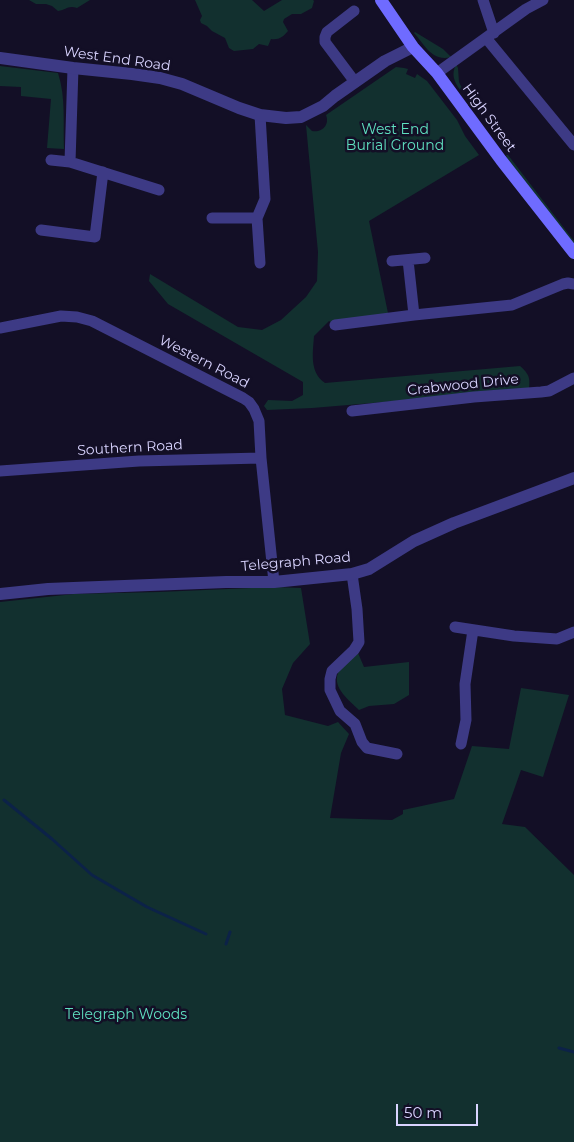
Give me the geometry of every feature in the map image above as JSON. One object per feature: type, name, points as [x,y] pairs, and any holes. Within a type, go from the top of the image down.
[{"type":"main road","name":"High Street","points":[[381,0],[413,47],[437,73],[501,160],[574,253]]},
{"type":"street","points":[[483,0],[490,36],[574,145]]},
{"type":"street","points":[[437,73],[526,9],[543,0]]},
{"type":"street","points":[[354,11],[327,32],[324,37],[325,42],[355,82]]},
{"type":"street","name":"West End Road","points":[[0,58],[160,78],[182,84],[260,115],[286,118],[301,117],[323,106],[385,61],[413,47]]},
{"type":"street","points":[[70,162],[74,68]]},
{"type":"street","points":[[260,115],[264,199],[257,218],[260,263]]},
{"type":"street","points":[[51,160],[70,162],[158,190]]},
{"type":"street","points":[[41,230],[95,237],[104,172]]},
{"type":"street","points":[[212,218],[257,218]]},
{"type":"street","points":[[392,261],[425,258]]},
{"type":"street","points":[[408,260],[414,315]]},
{"type":"street","points":[[335,325],[512,305],[563,284],[574,284]]},
{"type":"street","name":"Western Road","points":[[0,328],[61,316],[92,321],[249,402],[259,421],[274,582]]},
{"type":"street","name":"Crabwood Drive","points":[[352,412],[474,397],[549,391],[574,378]]},
{"type":"street","name":"Southern Road","points":[[0,471],[139,461],[261,458]]},
{"type":"street","name":"Telegraph Road","points":[[0,594],[48,589],[274,582],[352,574],[369,569],[414,541],[454,523],[574,478]]},
{"type":"street","points":[[352,574],[359,642],[354,650],[332,671],[330,690],[340,710],[355,724],[362,742],[367,748],[397,754]]},
{"type":"street","points":[[455,627],[514,636],[557,639],[574,632]]},
{"type":"street","points":[[461,744],[466,720],[466,684],[473,630]]},
{"type":"green space","points":[[29,0],[90,0],[77,8],[69,7],[58,11],[52,6],[36,4]]},
{"type":"green space","points":[[195,0],[252,0],[264,11],[282,0],[314,1],[312,8],[301,14],[292,14],[284,19],[283,22],[288,31],[281,38],[271,39],[268,46],[259,44],[253,49],[234,51],[229,48],[225,38],[201,23],[202,16]]},
{"type":"green space","points":[[415,32],[443,49],[451,57],[444,58],[434,55]]},
{"type":"green space","points":[[456,64],[462,88],[460,90],[454,78]]},
{"type":"green space","points":[[0,66],[58,73],[63,101],[64,149],[47,148],[51,99],[21,96],[21,87],[0,86]]},
{"type":"green space","name":"West End Burial Ground","points":[[396,67],[408,69],[406,74],[415,78],[417,74],[427,81],[457,120],[465,136],[479,155],[369,221],[389,318],[335,325],[329,321],[314,336],[313,361],[316,373],[325,383],[520,366],[529,377],[529,390],[267,410],[264,406],[268,400],[292,401],[303,395],[303,382],[168,304],[149,281],[150,274],[238,327],[262,330],[281,320],[306,297],[317,281],[318,252],[306,125],[312,131],[319,131],[324,128],[327,122],[326,115]]},
{"type":"green space","points":[[506,155],[508,155],[574,241],[574,245],[507,158]]},
{"type":"green space","name":"Telegraph Woods","points":[[274,587],[301,588],[310,644],[293,663],[282,689],[285,715],[328,726],[338,722],[349,734],[341,753],[330,818],[392,820],[403,814],[403,810],[454,799],[472,746],[509,749],[521,688],[569,695],[543,777],[521,770],[502,824],[525,827],[574,875],[574,1142],[0,1142],[0,602],[74,594]]},
{"type":"green space","points":[[358,653],[364,667],[409,662],[409,695],[394,704],[369,706],[359,710],[343,694],[337,684],[338,673],[342,667]]},
{"type":"waterway","points":[[4,800],[92,875],[147,907],[206,934]]},
{"type":"waterway","points":[[226,944],[230,932]]},
{"type":"waterway","points":[[559,1048],[574,1052]]}]
